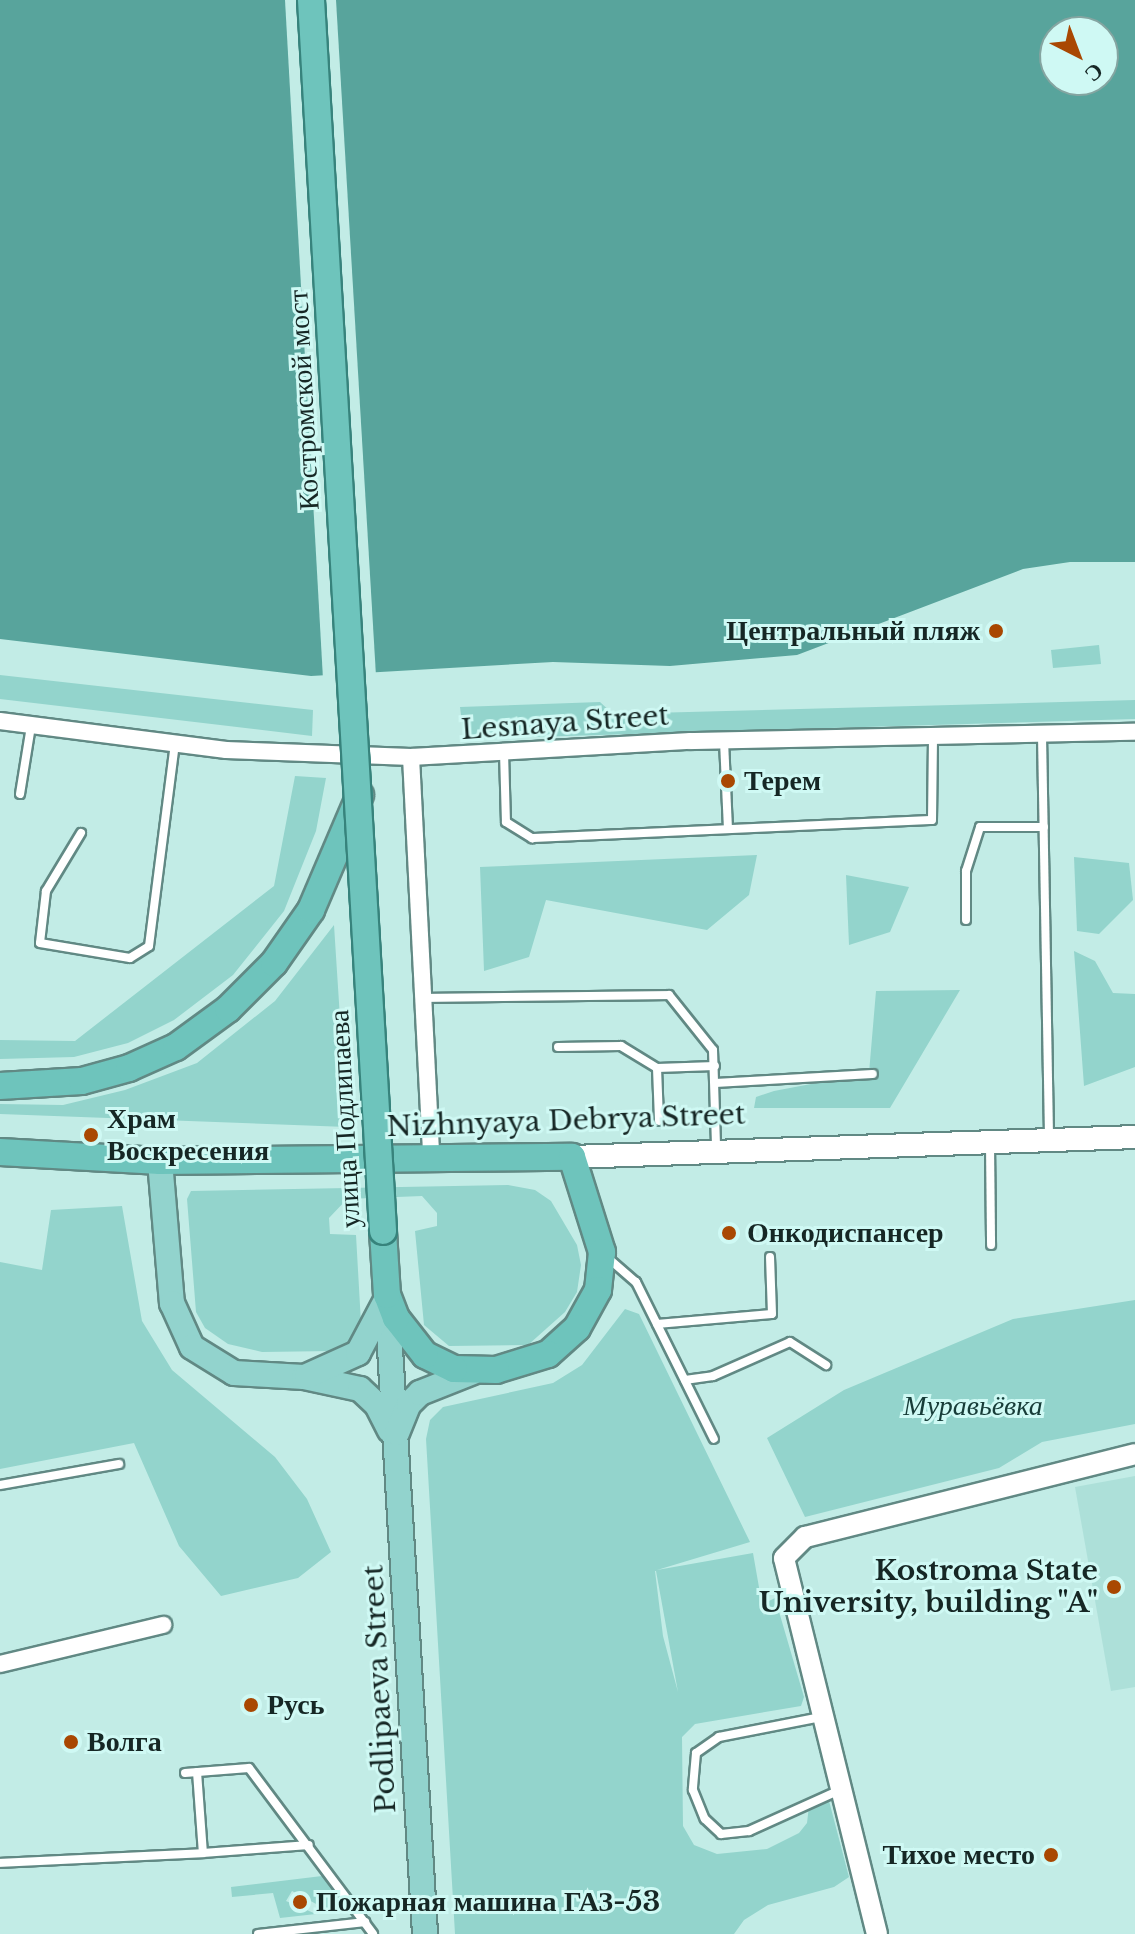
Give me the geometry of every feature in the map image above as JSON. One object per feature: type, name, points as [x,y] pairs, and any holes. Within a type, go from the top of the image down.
[{"type":"highway","name":"Костромской мост","points":[[311,0],[360,795]]},
{"type":"highway","points":[[0,1086],[82,1081],[129,1068],[176,1047],[228,1009],[274,963],[311,910],[360,795]]},
{"type":"highway","name":"улица Подлипаева","points":[[360,795],[387,1295]]},
{"type":"highway","name":"Nizhnyaya Debrya Street","points":[[0,1152],[160,1161],[572,1157]]},
{"type":"highway","points":[[387,1295],[396,1318],[425,1355],[473,1372],[525,1364],[566,1340],[598,1290],[602,1252],[572,1157]]},
{"type":"main road","name":"Nizhnyaya Debrya Street","points":[[572,1157],[990,1139],[1135,1137]]},
{"type":"main road","points":[[160,1161],[167,1271],[180,1330],[212,1363],[234,1373],[304,1377],[360,1389],[377,1405],[395,1440]]},
{"type":"main road","points":[[304,1377],[358,1353],[387,1295]]},
{"type":"main road","name":"улица Подлипаева","points":[[387,1295],[395,1440]]},
{"type":"main road","points":[[395,1440],[409,1404],[420,1393],[473,1372]]},
{"type":"main road","name":"Podlipaeva Street","points":[[395,1440],[425,1934]]},
{"type":"street","name":"Lesnaya Street","points":[[0,721],[175,744],[411,757],[724,740],[1135,732]]},
{"type":"street","points":[[411,757],[431,1158]]},
{"type":"street","points":[[877,1934],[784,1570],[792,1547],[813,1535],[1135,1454]]},
{"type":"street","points":[[0,1664],[163,1625]]},
{"type":"lane","points":[[20,794],[32,725]]},
{"type":"lane","points":[[504,752],[506,822],[532,838],[932,820],[933,735]]},
{"type":"lane","points":[[1042,735],[1049,1137]]},
{"type":"lane","points":[[724,740],[728,828]]},
{"type":"lane","points":[[81,833],[46,891],[40,943],[130,958],[149,946],[175,744]]},
{"type":"lane","points":[[966,920],[966,871],[980,827],[1044,827]]},
{"type":"lane","points":[[423,998],[661,993],[675,1000],[711,1045],[715,1066],[716,1149]]},
{"type":"lane","points":[[558,1047],[621,1046],[657,1068],[715,1066]]},
{"type":"lane","points":[[657,1068],[659,1121]]},
{"type":"lane","points":[[715,1083],[873,1074]]},
{"type":"lane","points":[[990,1139],[991,1245]]},
{"type":"lane","points":[[602,1252],[636,1282],[714,1439]]},
{"type":"lane","points":[[657,1324],[772,1314],[770,1257]]},
{"type":"lane","points":[[685,1380],[713,1376],[790,1342],[826,1365]]},
{"type":"lane","points":[[0,1485],[119,1464]]},
{"type":"lane","points":[[822,1717],[719,1737],[696,1753],[693,1790],[705,1819],[721,1834],[749,1831],[841,1789]]},
{"type":"lane","points":[[185,1773],[249,1768],[373,1934]]},
{"type":"lane","points":[[197,1772],[203,1853]]},
{"type":"lane","points":[[0,1863],[309,1845]]},
{"type":"lane","points":[[258,1934],[365,1922]]},
{"type":"shaded area","points":[[0,0],[1135,0],[1135,562],[1070,562],[1023,569],[797,655],[670,666],[553,662],[311,676],[0,639]]},
{"type":"shaded area","name":"Kostroma State University, building \"A\"","points":[[1135,1476],[1135,1687],[1111,1691],[1075,1487]]},
{"type":"green space","points":[[1099,645],[1101,664],[1053,668],[1051,650]]},
{"type":"green space","points":[[0,675],[313,710],[312,736],[0,699]]},
{"type":"green space","points":[[1135,700],[1135,719],[464,739],[460,707],[600,702],[613,714]]},
{"type":"green space","points":[[295,776],[326,778],[316,831],[284,911],[233,975],[174,1020],[128,1043],[74,1057],[0,1059],[0,1040],[75,1041],[274,886]]},
{"type":"green space","points":[[757,855],[749,895],[707,930],[546,900],[529,957],[484,971],[480,867]]},
{"type":"green space","points":[[1074,857],[1129,863],[1133,900],[1099,934],[1077,931]]},
{"type":"green space","points":[[846,875],[909,887],[890,932],[849,945]]},
{"type":"green space","points":[[334,925],[347,1127],[0,1114],[0,1104],[63,1105],[125,1090],[197,1063],[275,1001]]},
{"type":"green space","points":[[1074,951],[1095,961],[1113,993],[1135,994],[1135,1067],[1084,1086]]},
{"type":"green space","points":[[960,990],[890,1108],[754,1108],[756,1097],[774,1091],[869,1073],[876,991]]},
{"type":"green space","points":[[508,1185],[535,1190],[551,1201],[577,1245],[581,1265],[577,1292],[565,1312],[528,1345],[449,1346],[424,1325],[415,1231],[437,1226],[437,1213],[422,1196],[347,1199],[329,1218],[330,1234],[356,1235],[361,1323],[349,1342],[333,1351],[262,1352],[228,1344],[205,1328],[196,1312],[187,1199],[191,1191]]},
{"type":"green space","points":[[122,1206],[142,1321],[172,1370],[275,1457],[307,1499],[331,1552],[298,1578],[221,1596],[179,1546],[134,1443],[0,1469],[0,1262],[42,1270],[51,1210]]},
{"type":"green space","name":"Муравьёвка","points":[[1135,1300],[1135,1424],[1042,1442],[999,1468],[805,1517],[767,1438],[844,1390],[1013,1319]]},
{"type":"green space","points":[[625,1309],[639,1314],[750,1542],[657,1570],[753,1553],[764,1616],[767,1602],[775,1598],[804,1697],[801,1706],[695,1724],[682,1737],[683,1826],[694,1845],[717,1854],[767,1849],[799,1833],[807,1823],[809,1806],[828,1797],[849,1877],[834,1887],[768,1905],[744,1920],[734,1934],[455,1934],[426,1439],[430,1420],[443,1407],[553,1383],[582,1365]],"holes":[[[656,1571],[678,1692],[663,1636]]]},
{"type":"green space","points":[[322,1876],[340,1899],[331,1912],[292,1891],[286,1901],[316,1914],[280,1918],[273,1893],[232,1897],[231,1887]]},
{"type":"pier","points":[[285,0],[336,0],[376,676],[323,679]]},
{"type":"place","name":"Центральный пляж","points":[[996,631]]},
{"type":"place","name":"Терем","points":[[728,781]]},
{"type":"place","name":"Храм Воскресения","points":[[91,1135]]},
{"type":"place","name":"Онкодиспансер","points":[[729,1233]]},
{"type":"place","name":"Kostroma State University, building \"A\"","points":[[1114,1587]]},
{"type":"place","name":"Русь","points":[[251,1705]]},
{"type":"place","name":"Волга","points":[[71,1742]]},
{"type":"place","name":"Тихое место","points":[[1051,1855]]},
{"type":"place","name":"Пожарная машина ГАЗ-53","points":[[300,1902]]}]
